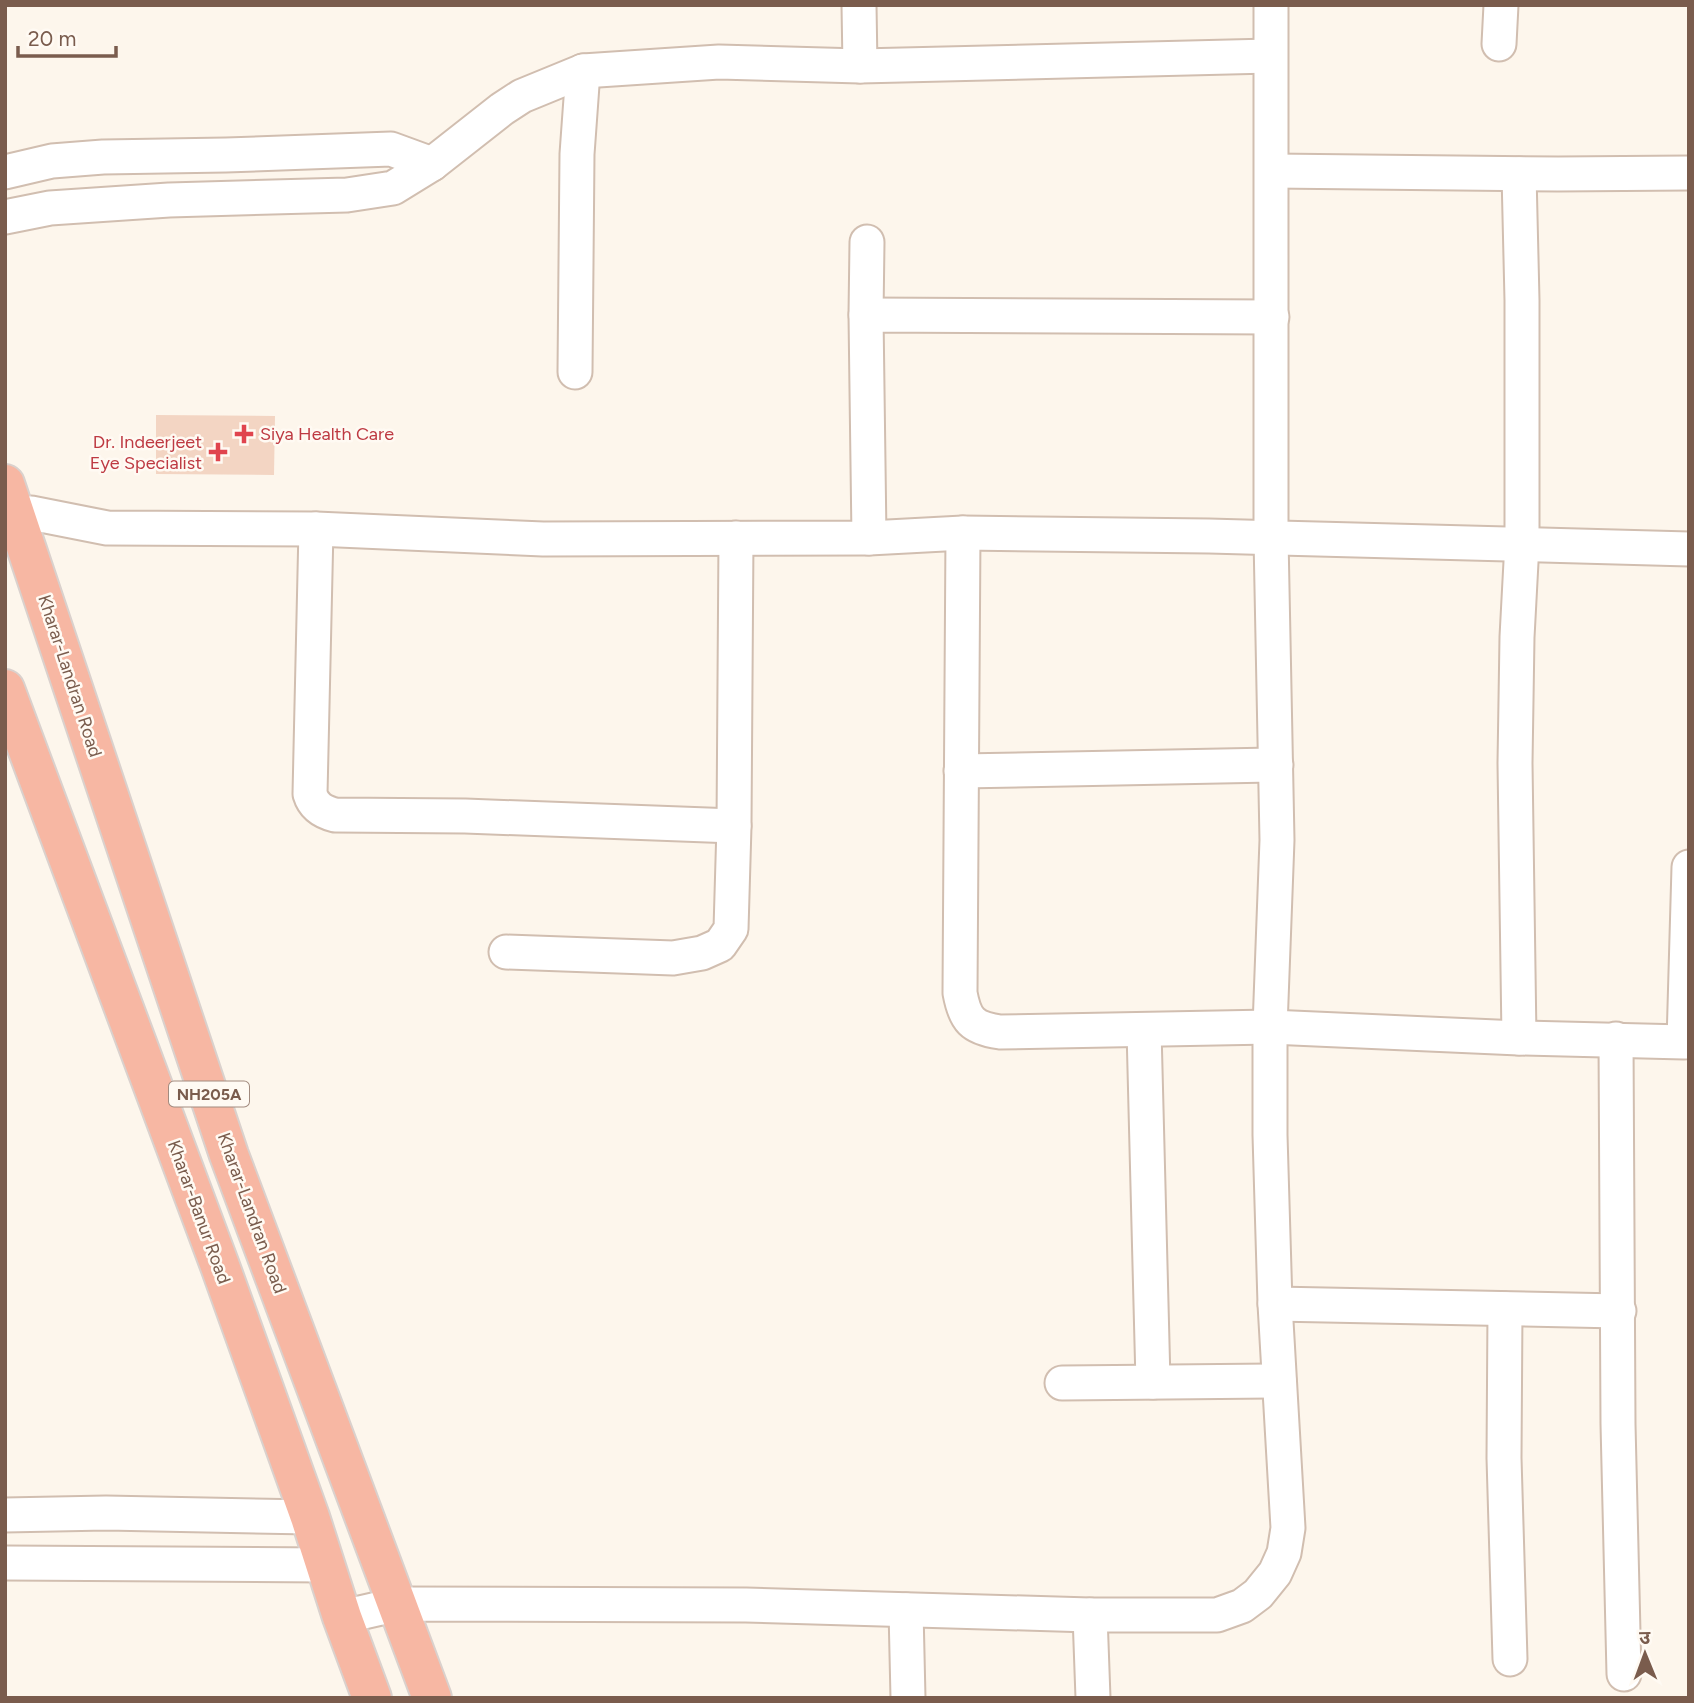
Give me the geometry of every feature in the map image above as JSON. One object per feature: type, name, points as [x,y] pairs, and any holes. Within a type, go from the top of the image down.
[{"type":"highway","name":"Kharar-Landran Road","points":[[9,505],[229,1155],[432,1698]]},
{"type":"highway","name":"Kharar-Banur Road","points":[[7,704],[215,1253],[372,1698]]},
{"type":"street","points":[[859,5],[860,66]]},
{"type":"street","points":[[342,1617],[399,1604],[746,1605],[1090,1615],[1217,1615],[1242,1606],[1258,1594],[1275,1573],[1284,1553],[1288,1528],[1275,1304],[1270,1135],[1270,1027],[1277,841],[1271,538],[1271,5]]},
{"type":"street","points":[[1499,44],[1501,5]]},
{"type":"street","points":[[5,217],[50,208],[169,200],[347,195],[393,188],[432,164],[522,96],[583,72],[719,62],[860,66],[1270,56]]},
{"type":"street","points":[[575,372],[577,154],[583,72]]},
{"type":"street","points":[[5,172],[52,161],[103,156],[391,149],[432,164]]},
{"type":"street","points":[[1273,171],[1519,174],[1688,181]]},
{"type":"street","points":[[1519,174],[1522,543],[1515,750],[1519,1038]]},
{"type":"street","points":[[867,242],[869,538]]},
{"type":"street","points":[[866,316],[1272,317]]},
{"type":"street","points":[[9,505],[31,513],[107,528],[316,530],[543,539],[869,538],[963,533],[1522,543],[1689,549]]},
{"type":"street","points":[[316,530],[310,794],[318,808],[335,815],[465,816],[734,826]]},
{"type":"street","points":[[963,533],[960,981],[964,1012],[972,1024],[985,1030],[1000,1032],[1270,1027],[1686,1042],[1689,867]]},
{"type":"street","points":[[506,952],[673,958],[702,953],[720,945],[731,929],[736,538]]},
{"type":"street","points":[[961,771],[1276,765]]},
{"type":"street","points":[[1144,1030],[1153,1382]]},
{"type":"street","points":[[1616,1040],[1618,1424],[1624,1674]]},
{"type":"street","points":[[1275,1304],[1619,1311]]},
{"type":"street","points":[[1505,1309],[1504,1458],[1510,1659]]},
{"type":"street","points":[[1062,1383],[1279,1381]]},
{"type":"street","points":[[5,1514],[310,1517]]},
{"type":"street","points":[[5,1563],[326,1565]]},
{"type":"street","points":[[906,1610],[908,1698]]},
{"type":"street","points":[[1090,1615],[1093,1698]]},
{"type":"building","points":[[156,415],[275,416],[274,475],[156,474]]},
{"type":"place","name":"Siya Health Care","points":[[244,434]]},
{"type":"place","name":"Dr. Indeerjeet Eye Specialist","points":[[218,452]]}]
